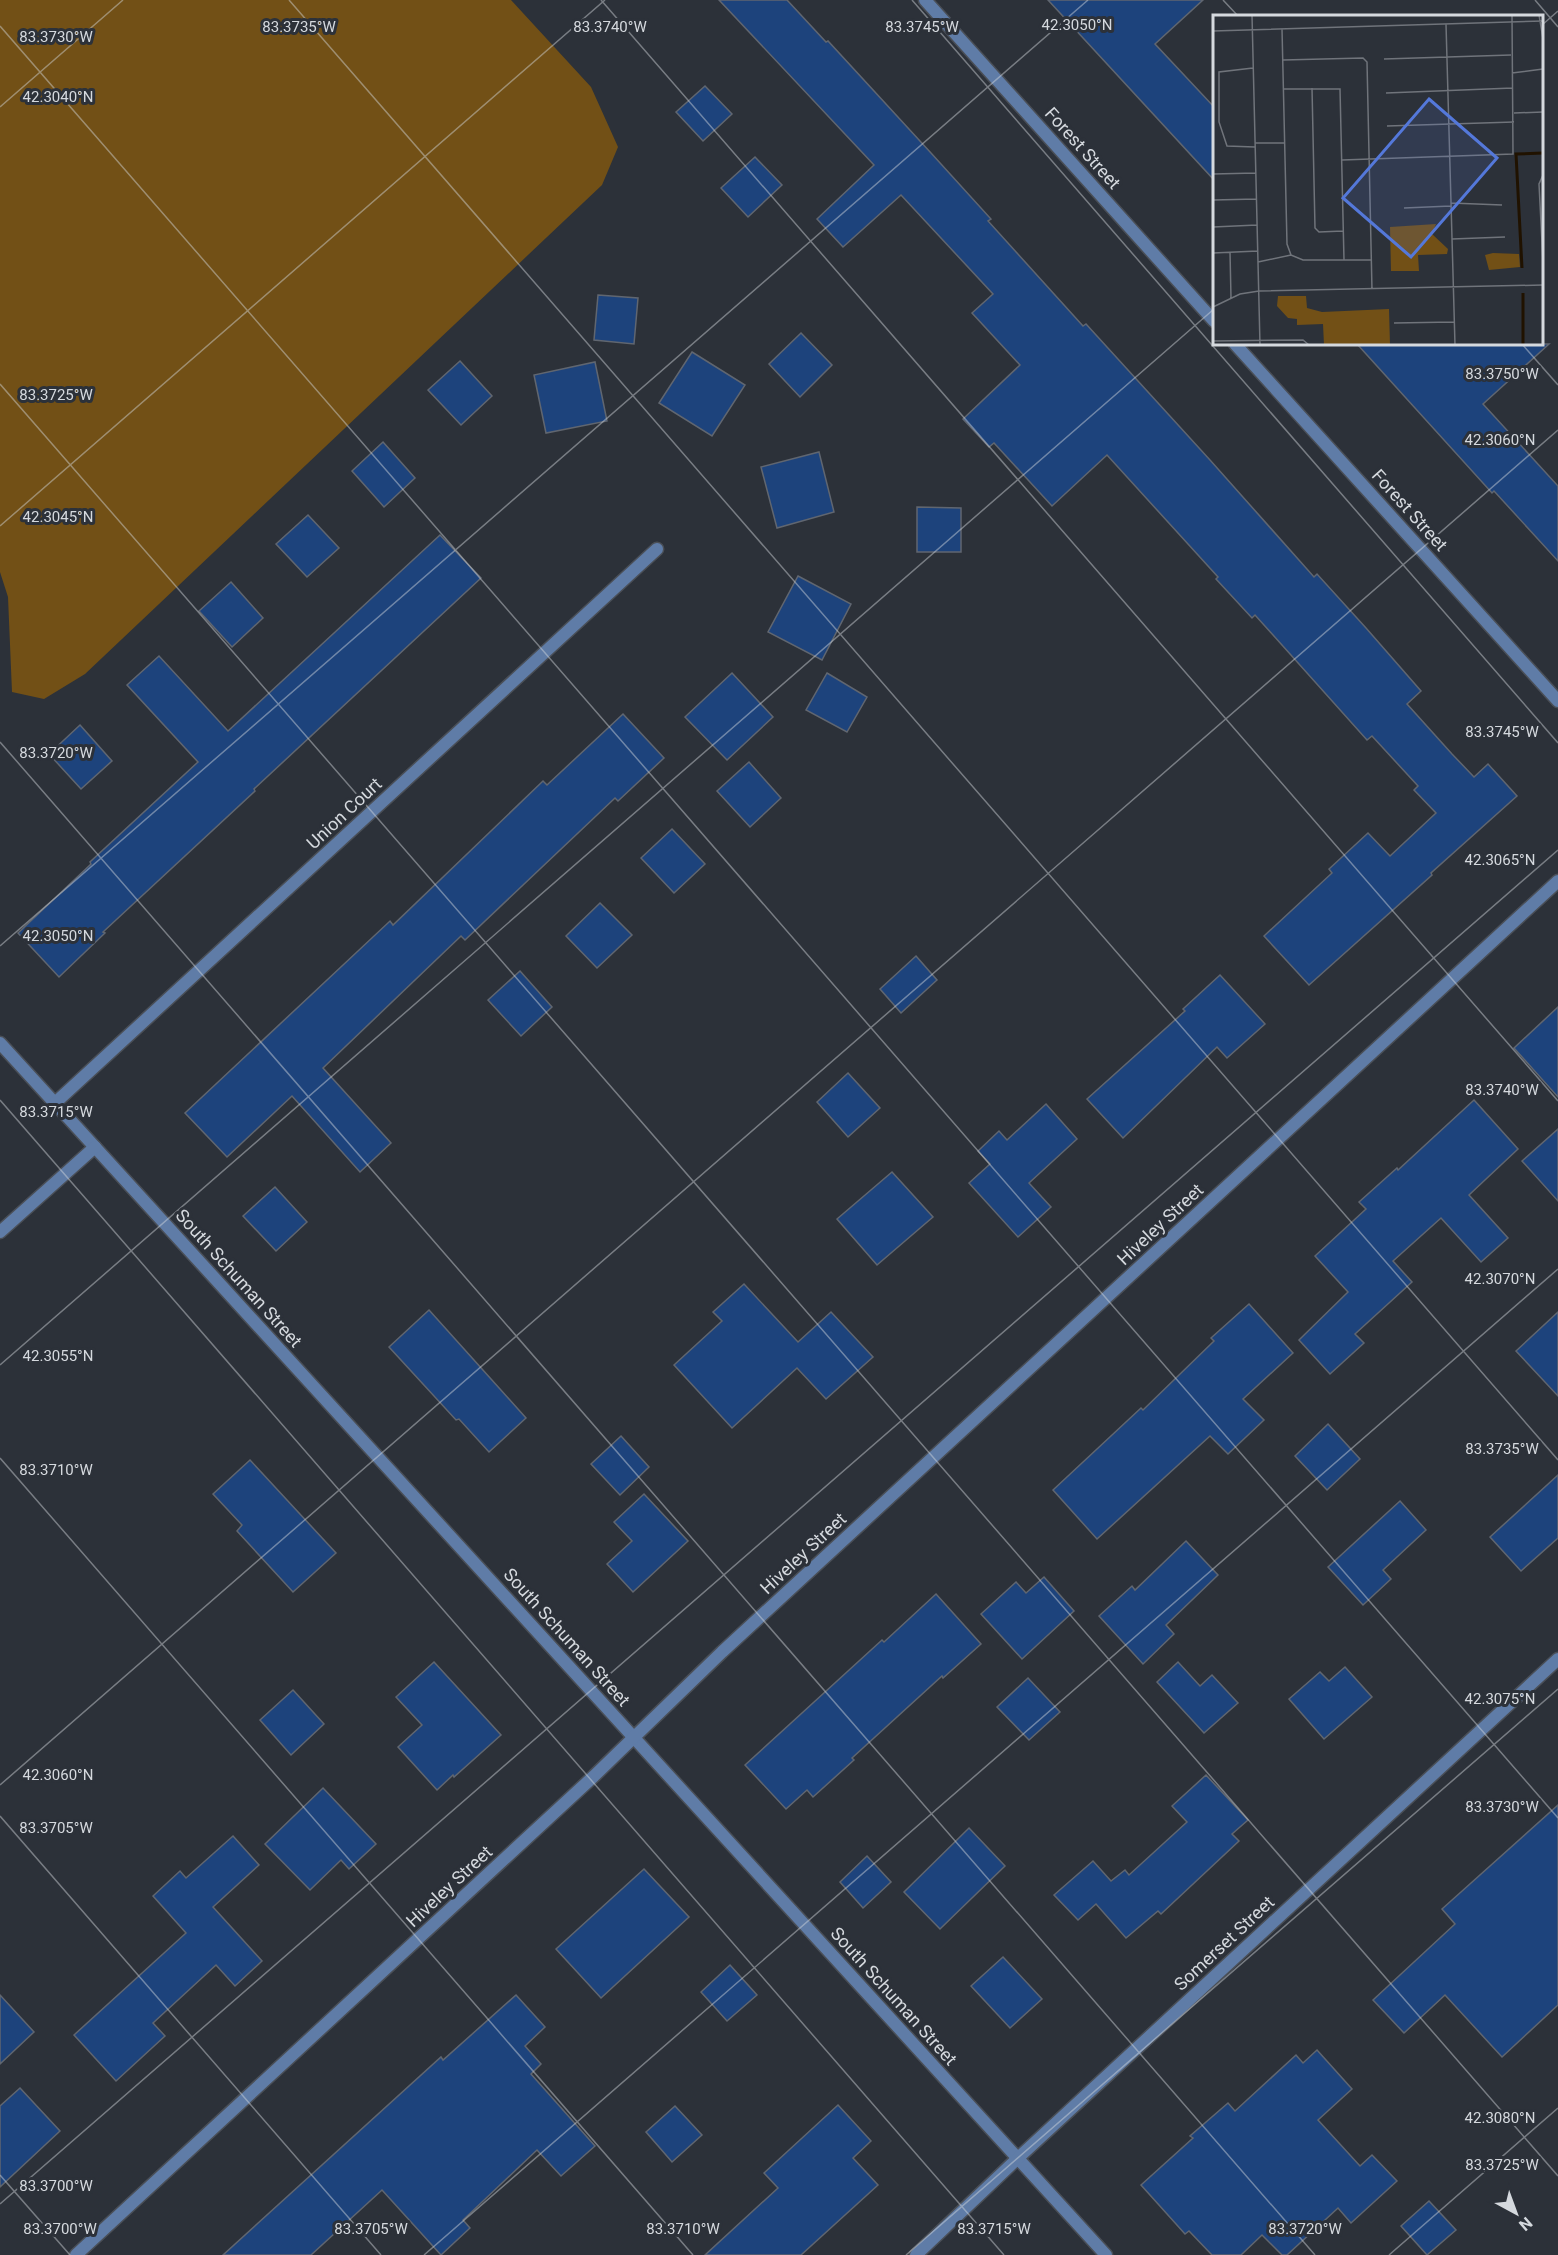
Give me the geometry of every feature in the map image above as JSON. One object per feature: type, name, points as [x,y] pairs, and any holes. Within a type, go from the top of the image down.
[{"type":"street","name":"Forest Street","points":[[925,0],[1213,319]]},
{"type":"street","name":"Forest Street","points":[[1236,345],[1558,701]]},
{"type":"street","name":"Union Court","points":[[56,1103],[657,549]]},
{"type":"street","name":"Hiveley Street","points":[[76,2255],[585,1785],[633,1736],[731,1644],[1558,881]]},
{"type":"street","name":"South Schuman Street","points":[[0,1043],[1106,2255]]},
{"type":"street","points":[[0,1232],[95,1146]]},
{"type":"street","name":"Somerset Street","points":[[916,2255],[1558,1659]]},
{"type":"shaded area","points":[[0,0],[511,0],[591,87],[618,147],[602,185],[85,674],[44,699],[12,692],[8,597],[0,572]]},
{"type":"building","points":[[719,0],[787,0],[931,153],[991,219],[988,221],[1083,326],[1086,324],[1314,577],[1317,574],[1366,628],[1421,691],[1407,704],[1452,754],[1474,777],[1488,764],[1517,796],[1309,985],[1264,936],[1332,873],[1329,869],[1368,833],[1390,856],[1436,813],[1414,790],[1418,786],[1372,736],[1367,740],[1255,615],[1252,618],[1216,579],[1218,577],[1107,455],[1052,506],[994,443],[989,447],[963,419],[1020,365],[972,313],[993,294],[901,195],[843,247],[817,219],[874,165]]},
{"type":"building","points":[[1048,0],[1203,0],[1155,44],[1213,106],[1213,179]]},
{"type":"building","points":[[705,86],[732,114],[703,141],[676,112]]},
{"type":"building","points":[[755,157],[782,185],[748,217],[721,188]]},
{"type":"building","points":[[598,295],[638,298],[634,344],[594,340]]},
{"type":"building","points":[[801,333],[832,365],[800,397],[769,364]]},
{"type":"building","points":[[1549,344],[1483,404],[1558,486],[1558,561],[1494,491],[1492,493],[1358,345]]},
{"type":"building","points":[[692,352],[745,385],[712,436],[659,403]]},
{"type":"building","points":[[460,361],[492,396],[461,425],[428,390]]},
{"type":"building","points":[[595,362],[607,421],[546,433],[534,375]]},
{"type":"building","points":[[383,442],[415,478],[384,507],[352,471]]},
{"type":"building","points":[[819,452],[834,512],[777,528],[761,467]]},
{"type":"building","points":[[917,507],[961,508],[961,552],[917,552]]},
{"type":"building","points":[[308,515],[339,548],[307,577],[276,544]]},
{"type":"building","points":[[440,535],[481,578],[254,789],[255,791],[103,932],[105,933],[59,977],[18,933],[91,864],[90,862],[198,762],[127,685],[159,656],[228,731]]},
{"type":"building","points":[[798,576],[851,604],[822,660],[768,632]]},
{"type":"building","points":[[231,582],[263,618],[232,647],[199,611]]},
{"type":"building","points":[[732,673],[773,717],[727,760],[685,717]]},
{"type":"building","points":[[827,673],[867,697],[847,732],[806,710]]},
{"type":"building","points":[[623,714],[664,758],[618,801],[615,798],[465,940],[461,936],[323,1068],[391,1143],[360,1172],[292,1096],[227,1157],[185,1113],[390,921],[393,925],[543,781],[547,785]]},
{"type":"building","points":[[80,725],[112,761],[81,789],[49,754]]},
{"type":"building","points":[[749,762],[781,798],[750,827],[717,791]]},
{"type":"building","points":[[672,829],[705,864],[674,893],[641,858]]},
{"type":"building","points":[[600,903],[632,935],[597,968],[566,936]]},
{"type":"building","points":[[916,956],[937,980],[901,1013],[880,989]]},
{"type":"building","points":[[520,971],[552,1007],[521,1036],[488,1000]]},
{"type":"building","points":[[1220,975],[1265,1024],[1227,1058],[1217,1047],[1123,1138],[1087,1099],[1185,1011],[1183,1009]]},
{"type":"building","points":[[1558,1007],[1558,1097],[1514,1048]]},
{"type":"building","points":[[848,1073],[880,1108],[848,1137],[817,1102]]},
{"type":"building","points":[[1474,1100],[1518,1149],[1469,1195],[1508,1238],[1481,1262],[1441,1218],[1393,1261],[1412,1282],[1355,1334],[1364,1343],[1330,1374],[1299,1340],[1348,1292],[1315,1256],[1366,1209],[1359,1202],[1397,1168],[1398,1170]]},
{"type":"building","points":[[1046,1104],[1077,1139],[1029,1183],[1051,1207],[1018,1237],[969,1183],[990,1164],[978,1151],[999,1131],[1007,1140]]},
{"type":"building","points":[[1558,1129],[1558,1201],[1522,1161]]},
{"type":"building","points":[[892,1172],[933,1217],[877,1265],[837,1219]]},
{"type":"building","points":[[275,1187],[307,1222],[276,1251],[243,1216]]},
{"type":"building","points":[[744,1284],[798,1342],[831,1312],[873,1357],[826,1399],[797,1368],[732,1428],[674,1365],[722,1321],[713,1312]]},
{"type":"building","points":[[1249,1304],[1293,1353],[1243,1399],[1264,1420],[1228,1454],[1210,1436],[1097,1539],[1053,1490],[1141,1408],[1143,1410],[1214,1341],[1211,1338]]},
{"type":"building","points":[[429,1310],[526,1418],[489,1452],[459,1419],[456,1420],[389,1347]]},
{"type":"building","points":[[1558,1312],[1558,1396],[1516,1351]]},
{"type":"building","points":[[1328,1424],[1360,1459],[1327,1490],[1295,1456]]},
{"type":"building","points":[[621,1436],[649,1467],[620,1495],[591,1464]]},
{"type":"building","points":[[250,1460],[336,1553],[293,1592],[237,1531],[242,1525],[213,1494]]},
{"type":"building","points":[[1558,1475],[1558,1538],[1521,1571],[1490,1537]]},
{"type":"building","points":[[644,1494],[688,1541],[633,1592],[607,1564],[632,1541],[614,1522]]},
{"type":"building","points":[[1400,1501],[1426,1530],[1383,1570],[1391,1579],[1363,1605],[1328,1567]]},
{"type":"building","points":[[1186,1541],[1218,1575],[1166,1625],[1174,1634],[1143,1664],[1099,1616],[1132,1586],[1135,1590]]},
{"type":"building","points":[[1044,1577],[1074,1611],[1022,1659],[981,1614],[1016,1582],[1026,1593]]},
{"type":"building","points":[[936,1594],[981,1644],[943,1678],[942,1676],[813,1797],[807,1790],[786,1809],[745,1765]]},
{"type":"building","points":[[434,1662],[501,1735],[437,1790],[398,1747],[422,1725],[396,1697]]},
{"type":"building","points":[[1178,1662],[1200,1686],[1212,1675],[1238,1703],[1204,1733],[1157,1682]]},
{"type":"building","points":[[1345,1667],[1372,1697],[1324,1739],[1289,1699],[1320,1672],[1329,1681]]},
{"type":"building","points":[[1028,1678],[1060,1712],[1029,1740],[997,1707]]},
{"type":"building","points":[[293,1690],[324,1724],[291,1755],[260,1720]]},
{"type":"building","points":[[1206,1775],[1248,1820],[1232,1834],[1239,1841],[1161,1914],[1158,1911],[1126,1938],[1096,1904],[1078,1920],[1054,1895],[1093,1861],[1111,1881],[1125,1870],[1129,1875],[1187,1822],[1172,1806]]},
{"type":"building","points":[[323,1788],[376,1844],[349,1869],[341,1860],[310,1890],[265,1844]]},
{"type":"building","points":[[1558,1805],[1558,2005],[1502,2057],[1445,1995],[1404,2033],[1373,2000],[1455,1924],[1442,1909]]},
{"type":"building","points":[[969,1828],[1005,1866],[940,1929],[904,1892]]},
{"type":"building","points":[[233,1836],[259,1865],[213,1907],[262,1961],[235,1986],[216,1965],[153,2023],[165,2036],[116,2081],[74,2035],[186,1933],[153,1896],[180,1871],[186,1878]]},
{"type":"building","points":[[867,1856],[891,1882],[863,1908],[840,1882]]},
{"type":"building","points":[[644,1869],[689,1917],[601,1998],[556,1949]]},
{"type":"building","points":[[1003,1957],[1042,1999],[1010,2028],[971,1986]]},
{"type":"building","points":[[730,1965],[757,1995],[727,2021],[701,1992]]},
{"type":"building","points":[[0,1995],[34,2032],[0,2064]]},
{"type":"building","points":[[516,1995],[545,2027],[525,2046],[541,2064],[531,2074],[595,2146],[561,2176],[537,2150],[463,2220],[470,2228],[441,2255],[382,2190],[311,2255],[223,2255],[441,2057],[443,2060]]},
{"type":"building","points":[[1317,2050],[1352,2089],[1318,2120],[1360,2166],[1372,2155],[1397,2181],[1351,2223],[1338,2208],[1287,2255],[1282,2255],[1262,2235],[1241,2255],[1212,2255],[1189,2231],[1185,2234],[1141,2185],[1193,2138],[1190,2136],[1228,2103],[1235,2111],[1296,2055],[1303,2063]]},
{"type":"building","points":[[20,2088],[60,2131],[0,2187],[0,2106]]},
{"type":"building","points":[[838,2105],[871,2141],[853,2158],[878,2185],[801,2255],[705,2255],[778,2188],[764,2173]]},
{"type":"building","points":[[675,2106],[702,2135],[672,2162],[646,2132]]},
{"type":"building","points":[[1429,2201],[1456,2230],[1427,2255],[1401,2226]]}]
